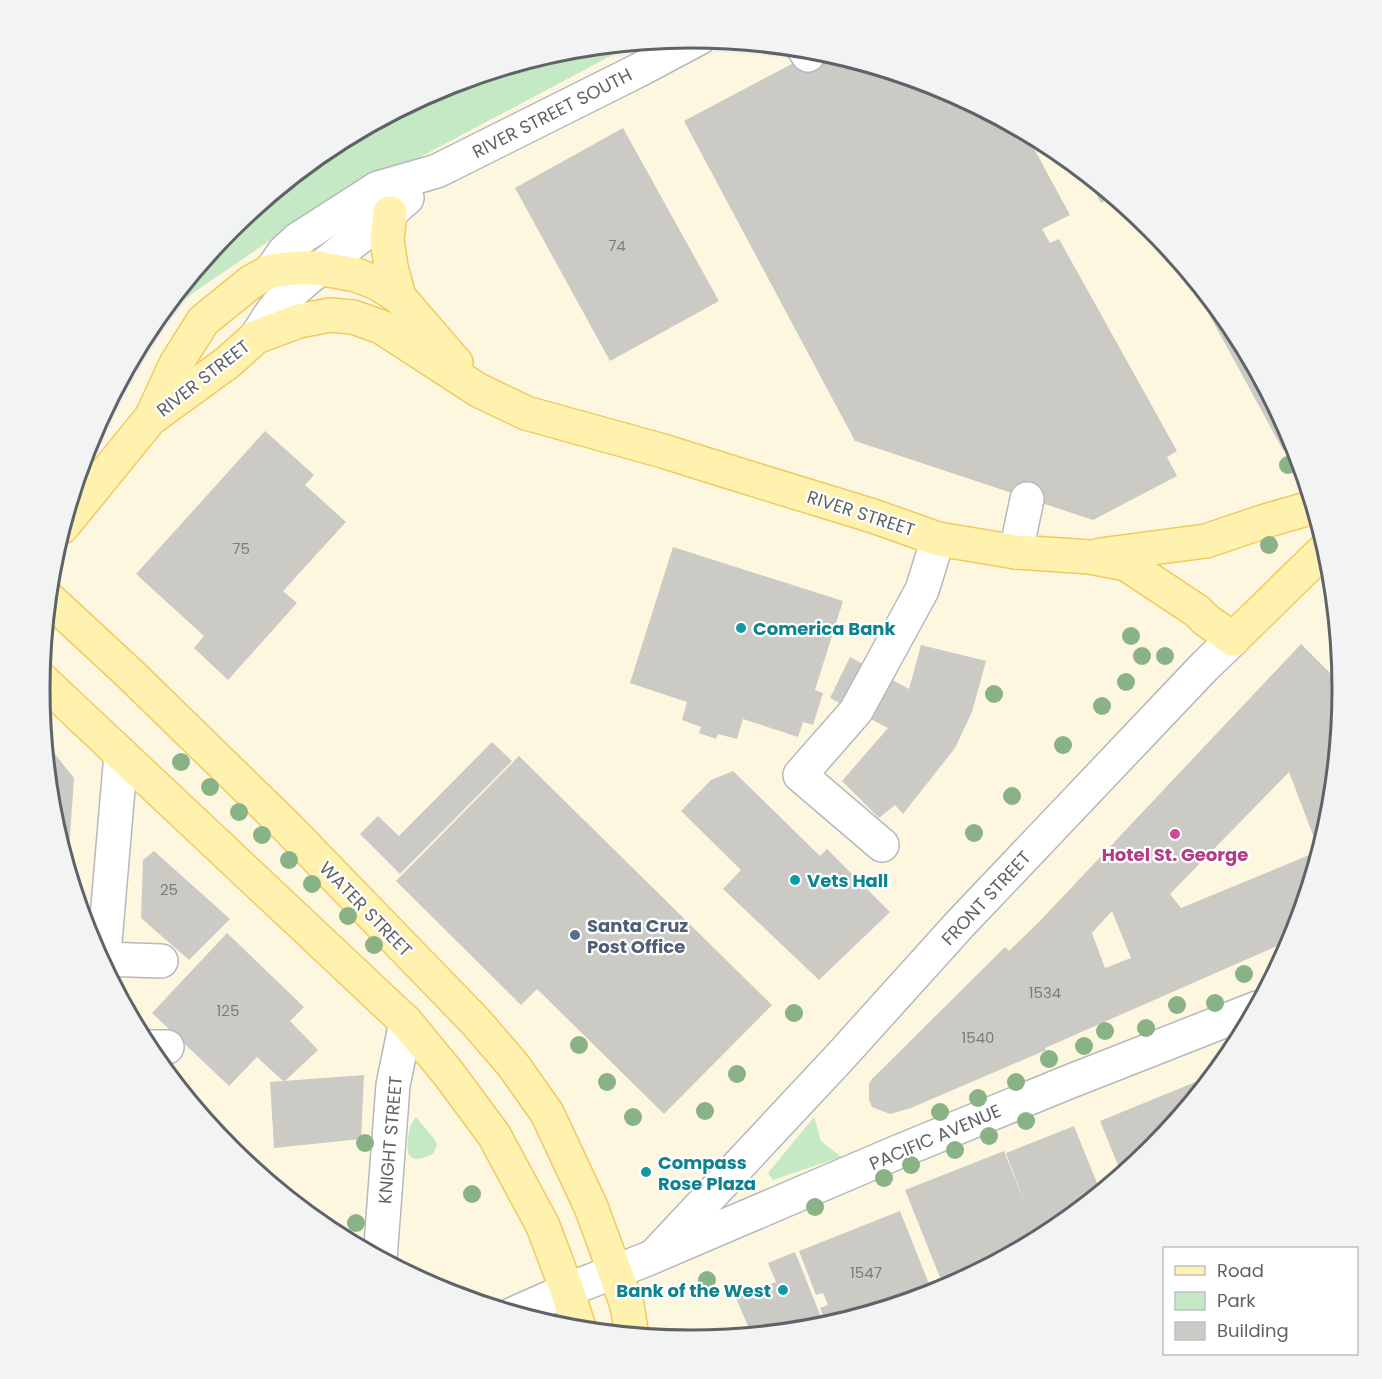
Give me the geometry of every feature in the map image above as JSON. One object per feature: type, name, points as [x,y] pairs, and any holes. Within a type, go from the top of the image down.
[{"type":"main road","points":[[390,213],[387,239],[399,297]]},
{"type":"main road","name":"RIVER STREET","points":[[75,511],[150,419],[176,364],[202,321],[250,282],[271,271],[318,268],[356,275],[377,283],[399,297],[478,390]]},
{"type":"main road","name":"RIVER STREET","points":[[150,419],[227,363],[256,337],[299,321],[330,315],[353,316],[381,327],[478,390],[526,413],[723,470],[873,516],[938,539],[1016,552],[1090,557],[1126,564],[1197,611],[1233,639]]},
{"type":"main road","points":[[92,462],[122,453]]},
{"type":"main road","points":[[1090,557],[1206,541],[1306,509]]},
{"type":"main road","name":"FRONT STREET","points":[[1233,639],[1318,556]]},
{"type":"main road","name":"WATER STREET","points":[[55,605],[288,828],[476,1022],[513,1065],[547,1113],[591,1207],[627,1305],[631,1328]]},
{"type":"main road","points":[[50,687],[406,1022],[448,1073],[494,1135],[543,1226],[577,1321]]},
{"type":"street","name":"RIVER STREET SOUTH","points":[[271,271],[284,252],[297,240],[378,188],[437,171],[680,48]]},
{"type":"street","name":"RIVER STREET SOUTH","points":[[318,268],[390,213],[437,171]]},
{"type":"street","name":"RIVER STREET","points":[[256,337],[275,308],[318,268]]},
{"type":"street","points":[[1016,552],[1026,499]]},
{"type":"street","points":[[882,845],[800,775],[856,711],[879,672],[922,590],[938,539]]},
{"type":"street","name":"FRONT STREET","points":[[654,1256],[840,1058],[960,924],[1233,639]]},
{"type":"street","points":[[104,948],[121,754]]},
{"type":"street","points":[[111,962],[161,961]]},
{"type":"street","name":"PACIFIC AVENUE","points":[[525,1309],[893,1154],[1245,1013]]},
{"type":"street","name":"KNIGHT STREET","points":[[381,1251],[393,1085],[406,1022]]},
{"type":"shaded area","points":[[695,52],[758,55],[821,64],[882,80],[942,101],[999,128],[1053,161],[1113,206],[1145,236],[1200,299],[1247,369],[1266,406],[1284,444],[1311,523],[1327,606],[1331,648],[1331,731],[1327,773],[1311,856],[1298,896],[1284,935],[1247,1010],[1200,1080],[1173,1112],[1145,1143],[1082,1198],[1012,1245],[975,1265],[897,1297],[857,1309],[775,1326],[733,1330],[649,1330],[607,1326],[566,1319],[485,1297],[407,1265],[370,1245],[300,1198],[268,1172],[237,1143],[182,1080],[135,1010],[116,973],[98,935],[71,856],[62,815],[52,744],[50,695],[53,634],[62,571],[78,510],[99,450],[126,393],[159,339],[196,288],[239,241],[286,198],[337,161],[391,128],[448,101],[508,80],[569,64],[632,55]]},
{"type":"green space","points":[[618,52],[294,224],[177,307],[237,236],[268,207],[300,181],[370,134],[407,114],[485,82],[566,60]]},
{"type":"green space","points":[[416,1117],[437,1145],[433,1154],[416,1159],[410,1156],[407,1147],[410,1127]]},
{"type":"green space","points":[[814,1117],[821,1141],[841,1157],[773,1180],[768,1173]]},
{"type":"building","points":[[803,58],[857,70],[936,97],[975,114],[1033,147],[1070,215],[1042,229],[1050,243],[1059,239],[1177,451],[1167,457],[1177,476],[1093,520],[855,441],[684,121]]},
{"type":"building","points":[[623,128],[719,301],[610,361],[515,188]]},
{"type":"building","points":[[1094,191],[1106,200],[1101,203]]},
{"type":"building","points":[[1203,303],[1247,369],[1284,444],[1286,448],[1283,450]]},
{"type":"building","points":[[265,431],[314,475],[305,485],[346,522],[283,591],[297,603],[228,680],[194,648],[204,636],[136,574]]},
{"type":"building","name":"Comerica Bank","points":[[673,547],[843,601],[815,690],[823,693],[813,725],[803,722],[798,737],[743,719],[737,739],[718,734],[716,739],[699,733],[701,727],[682,720],[687,702],[630,683]]},
{"type":"building","name":"Hotel St. George","points":[[1301,644],[1332,675],[1331,731],[1327,773],[1315,839],[1289,772],[1170,894],[1181,908],[1311,854],[1279,945],[911,1108],[890,1114],[872,1107],[869,1100],[869,1083],[872,1079],[1005,947],[1009,951]],"holes":[[[1112,911],[1131,958],[1105,968],[1092,933]]]},
{"type":"building","name":"Comerica Bank","points":[[921,645],[986,661],[972,712],[955,748],[903,814],[895,805],[879,818],[842,781],[888,728],[830,698],[850,657],[909,689]]},
{"type":"building","points":[[492,742],[512,761],[400,874],[360,834],[378,816],[399,836]]},
{"type":"building","points":[[53,752],[74,778],[69,848]]},
{"type":"building","name":"Santa Cruz Post Office","points":[[519,756],[772,1005],[664,1114],[537,989],[521,1005],[396,881]]},
{"type":"building","name":"Vets Hall","points":[[733,771],[820,856],[827,849],[890,912],[819,980],[723,889],[741,870],[681,811],[711,780]]},
{"type":"building","points":[[154,851],[230,919],[189,960],[141,918],[143,860]]},
{"type":"building","points":[[227,933],[304,1007],[290,1021],[318,1050],[284,1082],[257,1057],[229,1086],[152,1013]]},
{"type":"building","points":[[364,1075],[361,1139],[274,1148],[270,1082]]},
{"type":"building","points":[[1200,1080],[1145,1143],[1119,1167],[1100,1121]]},
{"type":"building","points":[[1074,1126],[1098,1185],[1047,1223],[1012,1245],[941,1280],[905,1190],[1004,1151],[1025,1204],[1006,1153]]},
{"type":"building","points":[[900,1211],[929,1285],[897,1297],[824,1317],[820,1308],[828,1305],[823,1293],[816,1295],[799,1251]]},
{"type":"building","name":"Bank of the West","points":[[795,1252],[821,1318],[746,1329],[748,1326],[736,1298],[776,1282],[768,1263]]},
{"type":"place","name":"Comerica Bank","points":[[741,628]]},
{"type":"place","name":"Hotel St. George","points":[[1175,834]]},
{"type":"place","name":"Vets Hall","points":[[795,880]]},
{"type":"place","name":"Santa Cruz Post Office","points":[[575,935]]},
{"type":"place","name":"Compass Rose Plaza","points":[[646,1172]]},
{"type":"place","name":"Bank of the West","points":[[783,1290]]}]
